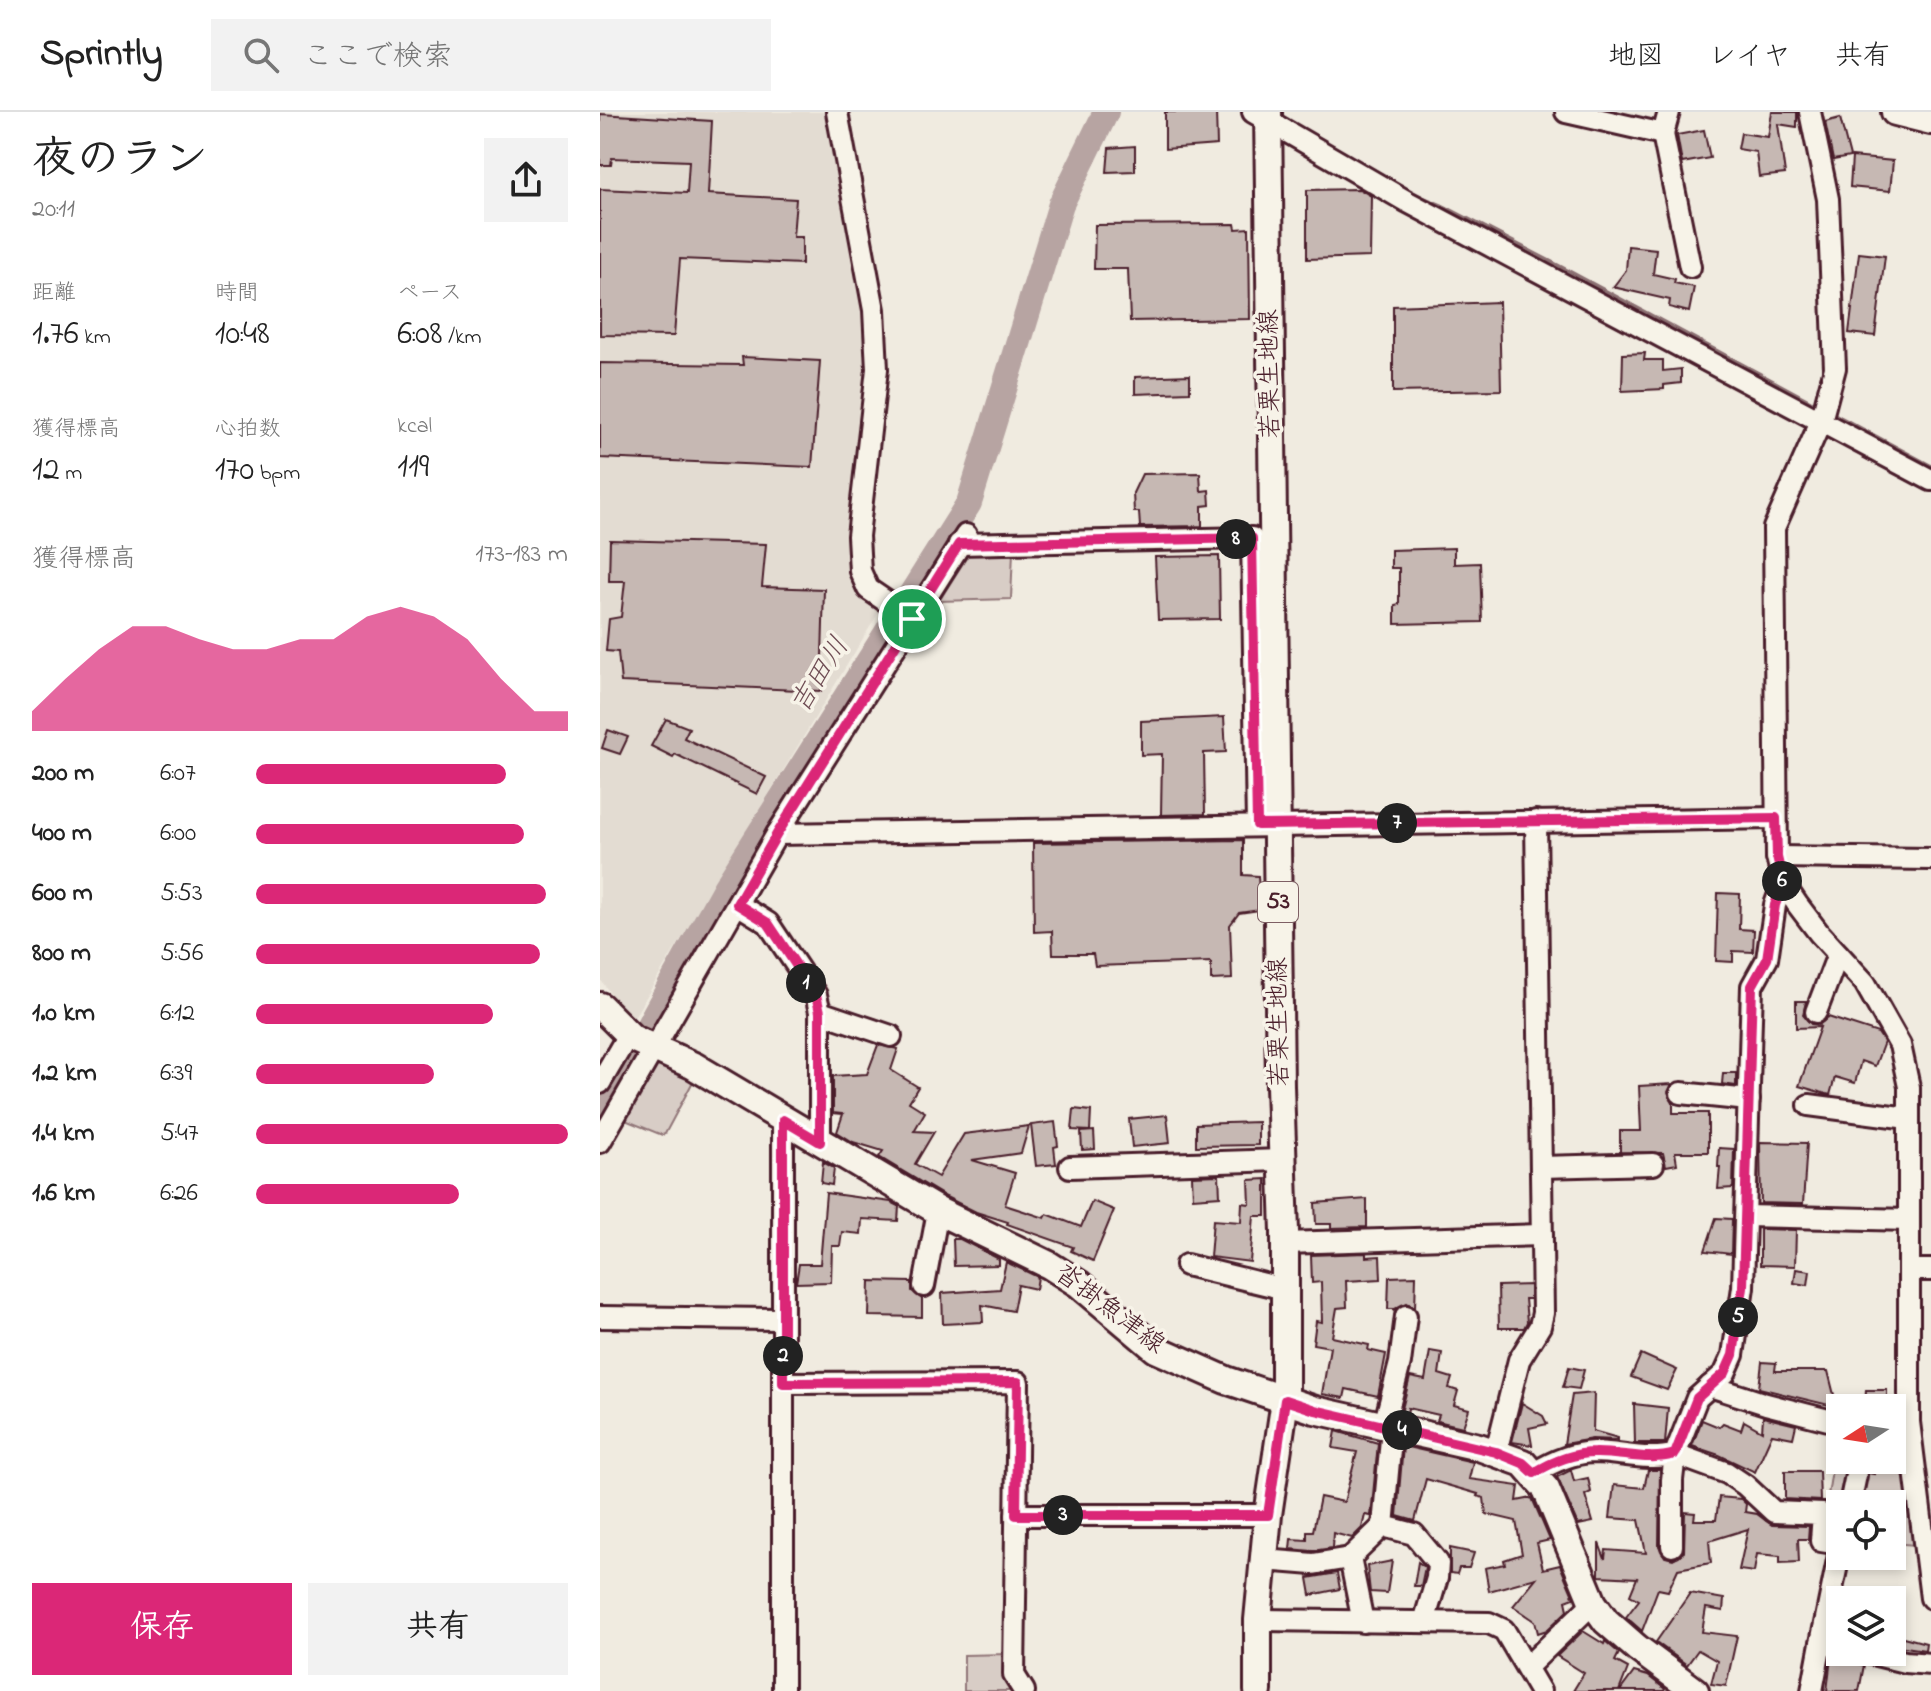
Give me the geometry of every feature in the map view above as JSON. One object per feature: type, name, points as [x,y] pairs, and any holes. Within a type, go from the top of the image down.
[{"type":"main road","points":[[1895,112],[1931,121]]},
{"type":"main road","name":"若栗生地線","points":[[1258,1691],[1258,1620],[1268,1515],[1285,1400],[1283,1160],[1267,825],[1263,116]]},
{"type":"main road","name":"沓掛魚津線","points":[[600,1006],[640,1042],[694,1066],[938,1211],[1049,1265],[1079,1284],[1156,1349],[1203,1371],[1285,1400],[1496,1452],[1523,1463],[1546,1489],[1593,1603],[1606,1621],[1695,1691]]},
{"type":"street","points":[[837,112],[874,310],[877,369],[858,536],[860,571],[868,589],[912,619]]},
{"type":"street","points":[[1566,112],[1663,134]]},
{"type":"street","points":[[1669,112],[1663,134],[1690,267]]},
{"type":"street","points":[[1810,112],[1828,199],[1835,368],[1821,421],[1774,528],[1777,857],[1783,883],[1819,933],[1865,983],[1900,1045],[1909,1087],[1909,1220],[1921,1270],[1904,1394]]},
{"type":"street","points":[[1263,116],[1406,201],[1931,480]]},
{"type":"street","points":[[600,1083],[640,1042],[737,904],[777,834],[962,540],[1252,538],[1267,825]]},
{"type":"street","points":[[777,834],[1776,818]]},
{"type":"street","points":[[1496,1452],[1519,1360],[1540,1326],[1543,1313],[1536,821]]},
{"type":"street","points":[[1777,857],[1931,859]]},
{"type":"street","points":[[1672,1546],[1675,1454],[1697,1398],[1725,1373],[1733,1355],[1743,1287],[1752,986],[1767,959],[1775,905],[1783,883]]},
{"type":"street","points":[[737,904],[768,923],[816,995],[820,1012],[820,1142]]},
{"type":"street","points":[[1816,1012],[1838,954]]},
{"type":"street","points":[[820,1012],[891,1036]]},
{"type":"street","points":[[600,1142],[640,1042]]},
{"type":"street","points":[[1681,1093],[1749,1100]]},
{"type":"street","points":[[1809,1105],[1908,1118]]},
{"type":"street","points":[[783,1120],[783,1691]]},
{"type":"street","points":[[1070,1167],[1283,1160]]},
{"type":"street","points":[[1541,1167],[1653,1164]]},
{"type":"street","points":[[924,1286],[938,1211]]},
{"type":"street","points":[[1746,1216],[1909,1220]]},
{"type":"street","points":[[1285,1243],[1542,1235]]},
{"type":"street","points":[[1186,1265],[1285,1289]]},
{"type":"street","points":[[1264,1560],[1313,1564],[1350,1558],[1383,1526],[1388,1427],[1406,1316]]},
{"type":"street","points":[[600,1317],[782,1319]]},
{"type":"street","points":[[783,1383],[1018,1382],[1014,1675],[1024,1691]]},
{"type":"street","points":[[1710,1386],[1826,1419]]},
{"type":"street","points":[[1534,1473],[1557,1460],[1592,1452],[1661,1458],[1675,1454],[1727,1473],[1774,1512],[1823,1514],[1821,1541],[1826,1542]]},
{"type":"street","points":[[1906,1457],[1931,1598]]},
{"type":"street","points":[[1853,1490],[1856,1475]]},
{"type":"street","points":[[1016,1515],[1268,1515]]},
{"type":"street","points":[[1383,1526],[1414,1534],[1438,1563],[1437,1578],[1424,1622]]},
{"type":"street","points":[[1350,1558],[1363,1622]]},
{"type":"street","points":[[1527,1667],[1593,1603]]},
{"type":"street","points":[[1258,1620],[1489,1623],[1504,1630],[1540,1691]]},
{"type":"street","points":[[1812,1691],[1826,1657]]},
{"type":"street","points":[[1906,1662],[1931,1664]]},
{"type":"shaded area","points":[[600,112],[824,112],[860,294],[865,370],[847,560],[855,589],[879,612],[631,1022],[600,979]]},
{"type":"shaded area","points":[[1013,551],[1011,599],[939,601],[970,552]]},
{"type":"shaded area","points":[[654,1060],[697,1074],[662,1135],[625,1120]]},
{"type":"shaded area","points":[[1831,1474],[1906,1474],[1915,1545],[1906,1544],[1906,1490],[1829,1490]]},
{"type":"shaded area","points":[[1826,1509],[1826,1536],[1822,1535]]},
{"type":"shaded area","points":[[1009,1654],[1016,1691],[964,1691],[964,1655]]},
{"type":"building","points":[[1165,112],[1216,112],[1217,145],[1165,149]]},
{"type":"building","points":[[1772,112],[1797,112],[1797,127],[1778,124],[1785,174],[1759,177],[1756,152],[1738,149],[1741,133],[1768,137]]},
{"type":"building","points":[[600,114],[712,121],[708,194],[796,199],[793,237],[802,237],[802,264],[680,259],[674,336],[600,335],[600,189],[687,193],[689,161],[612,158],[611,165],[600,165]]},
{"type":"building","points":[[1840,118],[1850,157],[1833,160],[1825,122]]},
{"type":"building","points":[[1704,130],[1710,158],[1682,163],[1677,135]]},
{"type":"building","points":[[1135,146],[1135,171],[1107,172],[1109,148]]},
{"type":"building","points":[[1852,157],[1893,161],[1890,191],[1850,187]]},
{"type":"building","points":[[1359,189],[1371,196],[1370,257],[1307,259],[1307,190]]},
{"type":"building","points":[[1235,224],[1236,229],[1249,228],[1250,319],[1130,321],[1128,269],[1094,269],[1095,225]]},
{"type":"building","points":[[1628,246],[1656,249],[1653,274],[1694,287],[1689,312],[1669,307],[1670,300],[1613,287],[1626,270]]},
{"type":"building","points":[[1859,253],[1885,256],[1875,336],[1849,333]]},
{"type":"building","points":[[1499,302],[1501,390],[1393,392],[1393,306]]},
{"type":"building","points":[[1645,353],[1644,360],[1663,360],[1663,371],[1681,369],[1681,383],[1664,385],[1664,389],[1622,391],[1623,354]]},
{"type":"building","points":[[742,357],[820,361],[812,467],[600,458],[600,363],[743,365]]},
{"type":"building","points":[[1190,375],[1190,392],[1135,394],[1135,377]]},
{"type":"building","points":[[1200,473],[1201,491],[1209,490],[1210,505],[1202,506],[1202,526],[1140,527],[1139,512],[1134,512],[1133,493],[1142,474]]},
{"type":"building","points":[[610,540],[766,544],[762,587],[824,589],[821,691],[621,682],[618,652],[606,651],[609,619],[621,617],[625,581],[609,581]]},
{"type":"building","points":[[1454,548],[1454,564],[1480,563],[1482,622],[1395,624],[1395,605],[1399,604],[1399,568],[1391,568],[1391,550]]},
{"type":"building","points":[[1219,556],[1220,619],[1158,620],[1155,557]]},
{"type":"building","points":[[1224,717],[1226,752],[1204,753],[1205,814],[1161,815],[1162,754],[1141,755],[1141,721]]},
{"type":"building","points":[[666,719],[689,728],[684,738],[766,777],[757,794],[675,754],[673,757],[651,746]]},
{"type":"building","points":[[608,730],[628,737],[620,754],[602,748]]},
{"type":"building","points":[[1243,840],[1243,875],[1258,876],[1260,910],[1239,913],[1230,925],[1232,979],[1211,980],[1211,962],[1095,966],[1093,954],[1053,954],[1052,931],[1034,932],[1033,843]]},
{"type":"building","points":[[1718,893],[1740,894],[1739,929],[1754,930],[1753,952],[1733,951],[1733,962],[1716,961]]},
{"type":"building","points":[[1796,1001],[1806,1001],[1803,1015],[1811,1024],[1819,1025],[1828,1017],[1878,1033],[1884,1042],[1875,1066],[1861,1061],[1855,1083],[1835,1077],[1830,1095],[1799,1086],[1820,1027],[1796,1028]]},
{"type":"building","points":[[878,1045],[898,1049],[891,1070],[918,1087],[909,1102],[925,1112],[914,1131],[934,1132],[915,1164],[938,1177],[964,1134],[1029,1126],[1021,1153],[972,1160],[1015,1173],[1005,1205],[1045,1218],[1047,1214],[1081,1227],[1092,1201],[1114,1210],[1093,1261],[1071,1251],[1073,1247],[976,1212],[946,1197],[879,1157],[883,1151],[853,1142],[837,1132],[843,1114],[833,1113],[833,1076],[867,1074]]},
{"type":"building","points":[[1723,1073],[1736,1073],[1736,1086],[1722,1084]]},
{"type":"building","points":[[1672,1084],[1668,1092],[1673,1113],[1708,1113],[1708,1152],[1675,1152],[1677,1164],[1666,1166],[1663,1153],[1620,1152],[1620,1131],[1641,1131],[1639,1086]]},
{"type":"building","points":[[1074,1109],[1091,1111],[1090,1131],[1072,1130]]},
{"type":"building","points":[[1167,1115],[1170,1143],[1132,1147],[1129,1119]]},
{"type":"building","points":[[1055,1122],[1058,1146],[1054,1147],[1056,1164],[1036,1166],[1031,1125]]},
{"type":"building","points":[[1258,1122],[1258,1145],[1196,1146],[1196,1124]]},
{"type":"building","points":[[1094,1131],[1095,1149],[1082,1150],[1081,1132]]},
{"type":"building","points":[[1760,1142],[1807,1143],[1803,1204],[1761,1203]]},
{"type":"building","points":[[1719,1148],[1734,1149],[1733,1188],[1718,1189]]},
{"type":"building","points":[[823,1162],[834,1168],[832,1185],[821,1183]]},
{"type":"building","points":[[1219,1175],[1220,1196],[1193,1198],[1192,1176]]},
{"type":"building","points":[[1266,1179],[1266,1216],[1254,1216],[1250,1262],[1210,1257],[1213,1220],[1241,1222],[1242,1203],[1250,1204],[1249,1180]]},
{"type":"building","points":[[826,1193],[891,1202],[899,1206],[898,1221],[862,1219],[861,1234],[842,1232],[840,1246],[832,1246],[831,1282],[796,1283],[799,1264],[820,1264]]},
{"type":"building","points":[[1367,1199],[1367,1227],[1331,1228],[1331,1224],[1316,1224],[1315,1203]]},
{"type":"building","points":[[1716,1218],[1732,1219],[1731,1254],[1705,1251]]},
{"type":"building","points":[[1760,1229],[1796,1230],[1795,1266],[1760,1265]]},
{"type":"building","points":[[953,1239],[960,1239],[999,1259],[999,1265],[954,1266]]},
{"type":"building","points":[[1366,1253],[1366,1257],[1380,1256],[1381,1279],[1346,1281],[1347,1307],[1337,1308],[1332,1337],[1369,1345],[1368,1350],[1386,1354],[1378,1396],[1346,1389],[1344,1398],[1322,1394],[1330,1347],[1313,1344],[1316,1321],[1322,1322],[1321,1282],[1312,1283],[1311,1255]]},
{"type":"building","points":[[1006,1262],[1038,1277],[1036,1289],[1018,1285],[1013,1311],[982,1305],[983,1322],[943,1324],[942,1293],[1000,1289]]},
{"type":"building","points":[[1796,1269],[1810,1271],[1808,1285],[1794,1283]]},
{"type":"building","points":[[1416,1276],[1415,1308],[1407,1303],[1388,1309],[1389,1277]]},
{"type":"building","points":[[870,1281],[912,1282],[912,1291],[922,1299],[922,1317],[869,1316]]},
{"type":"building","points":[[1530,1285],[1530,1299],[1525,1299],[1527,1322],[1524,1328],[1499,1328],[1498,1286]]},
{"type":"building","points":[[1430,1351],[1442,1353],[1439,1374],[1452,1378],[1449,1388],[1458,1391],[1454,1405],[1469,1409],[1463,1427],[1437,1421],[1439,1415],[1408,1408],[1407,1414],[1401,1413],[1410,1377],[1425,1380]]},
{"type":"building","points":[[1641,1354],[1677,1370],[1667,1390],[1631,1377]]},
{"type":"building","points":[[1762,1362],[1776,1363],[1775,1371],[1828,1371],[1834,1394],[1826,1394],[1826,1404],[1759,1388]]},
{"type":"building","points":[[1569,1367],[1584,1370],[1579,1389],[1563,1387]]},
{"type":"building","points":[[1866,1390],[1887,1390],[1887,1394],[1866,1394]]},
{"type":"building","points":[[1594,1393],[1593,1431],[1618,1440],[1592,1439],[1564,1444],[1572,1395]]},
{"type":"building","points":[[1522,1403],[1543,1416],[1547,1424],[1529,1428],[1532,1445],[1512,1442]]},
{"type":"building","points":[[1634,1404],[1668,1408],[1665,1443],[1635,1443]]},
{"type":"building","points":[[1763,1417],[1796,1425],[1793,1438],[1772,1434],[1755,1472],[1692,1446],[1702,1420],[1719,1427],[1723,1423],[1741,1430],[1744,1421],[1762,1431]]},
{"type":"building","points":[[1336,1431],[1378,1443],[1371,1516],[1365,1515],[1362,1528],[1352,1538],[1333,1533],[1332,1548],[1312,1551],[1290,1549],[1291,1539],[1307,1540],[1307,1531],[1313,1531],[1320,1497],[1344,1502],[1357,1452],[1333,1448]]},
{"type":"building","points":[[1403,1446],[1473,1462],[1469,1479],[1519,1486],[1517,1501],[1532,1498],[1550,1540],[1537,1543],[1543,1569],[1560,1565],[1574,1598],[1566,1601],[1568,1610],[1547,1630],[1538,1633],[1535,1621],[1513,1606],[1536,1578],[1489,1591],[1485,1568],[1505,1564],[1504,1560],[1522,1554],[1516,1521],[1486,1514],[1484,1498],[1478,1494],[1426,1479],[1415,1521],[1397,1516]]},
{"type":"building","points":[[1571,1470],[1574,1481],[1588,1478],[1591,1492],[1585,1495],[1593,1522],[1578,1525],[1557,1477]]},
{"type":"building","points":[[1648,1470],[1660,1470],[1659,1546],[1665,1557],[1673,1559],[1684,1552],[1685,1512],[1695,1513],[1694,1520],[1716,1520],[1719,1497],[1741,1499],[1746,1504],[1745,1512],[1757,1514],[1772,1525],[1809,1526],[1808,1539],[1798,1539],[1799,1562],[1780,1563],[1780,1556],[1757,1554],[1754,1572],[1739,1570],[1748,1529],[1709,1541],[1711,1563],[1678,1569],[1668,1591],[1658,1589],[1642,1631],[1626,1617],[1639,1600],[1630,1595],[1637,1578],[1599,1576],[1599,1543],[1605,1559],[1606,1550],[1646,1553],[1639,1520],[1610,1518],[1614,1485],[1644,1488]]},
{"type":"building","points":[[1785,1471],[1819,1471],[1820,1501],[1785,1499]]},
{"type":"building","points":[[1450,1548],[1474,1553],[1469,1568],[1459,1568],[1457,1574],[1450,1573]]},
{"type":"building","points":[[1392,1561],[1387,1593],[1370,1592],[1367,1566]]},
{"type":"building","points":[[1418,1562],[1425,1567],[1421,1586],[1414,1586]]},
{"type":"building","points":[[1337,1573],[1340,1589],[1311,1595],[1308,1578]]},
{"type":"building","points":[[1690,1593],[1724,1599],[1723,1611],[1706,1608],[1702,1632],[1737,1636],[1726,1686],[1711,1684],[1717,1661],[1698,1650],[1687,1665],[1656,1642]]},
{"type":"building","points":[[1583,1631],[1604,1644],[1605,1641],[1619,1653],[1615,1661],[1628,1668],[1619,1691],[1573,1691],[1584,1673],[1557,1656]]},
{"type":"building","points":[[1906,1638],[1926,1643],[1925,1650],[1906,1647]]},
{"type":"building","points":[[1830,1666],[1864,1666],[1859,1691],[1827,1691]]},
{"type":"building","points":[[1634,1672],[1648,1676],[1664,1691],[1620,1691]]},
{"type":"waterway","name":"吉田川","points":[[600,1122],[653,1017],[725,888],[969,503],[1061,204],[1106,112]]},
{"type":"waterway","points":[[1405,190],[1441,205],[1559,266],[1819,406]]},
{"type":"waterway","points":[[1830,412],[1931,466]]},
{"type":"route","points":[[1252,538],[1257,825],[1776,818],[1777,857],[1783,883],[1775,905],[1767,959],[1752,986],[1743,1287],[1733,1355],[1725,1373],[1697,1398],[1675,1454],[1661,1458],[1592,1452],[1557,1460],[1534,1473],[1523,1463],[1479,1447],[1315,1410],[1285,1400],[1268,1515],[1016,1515],[1018,1382],[783,1383],[783,1120],[820,1142],[820,1012],[816,995],[768,923],[737,904],[777,834],[912,619],[959,544],[1252,538]]}]
